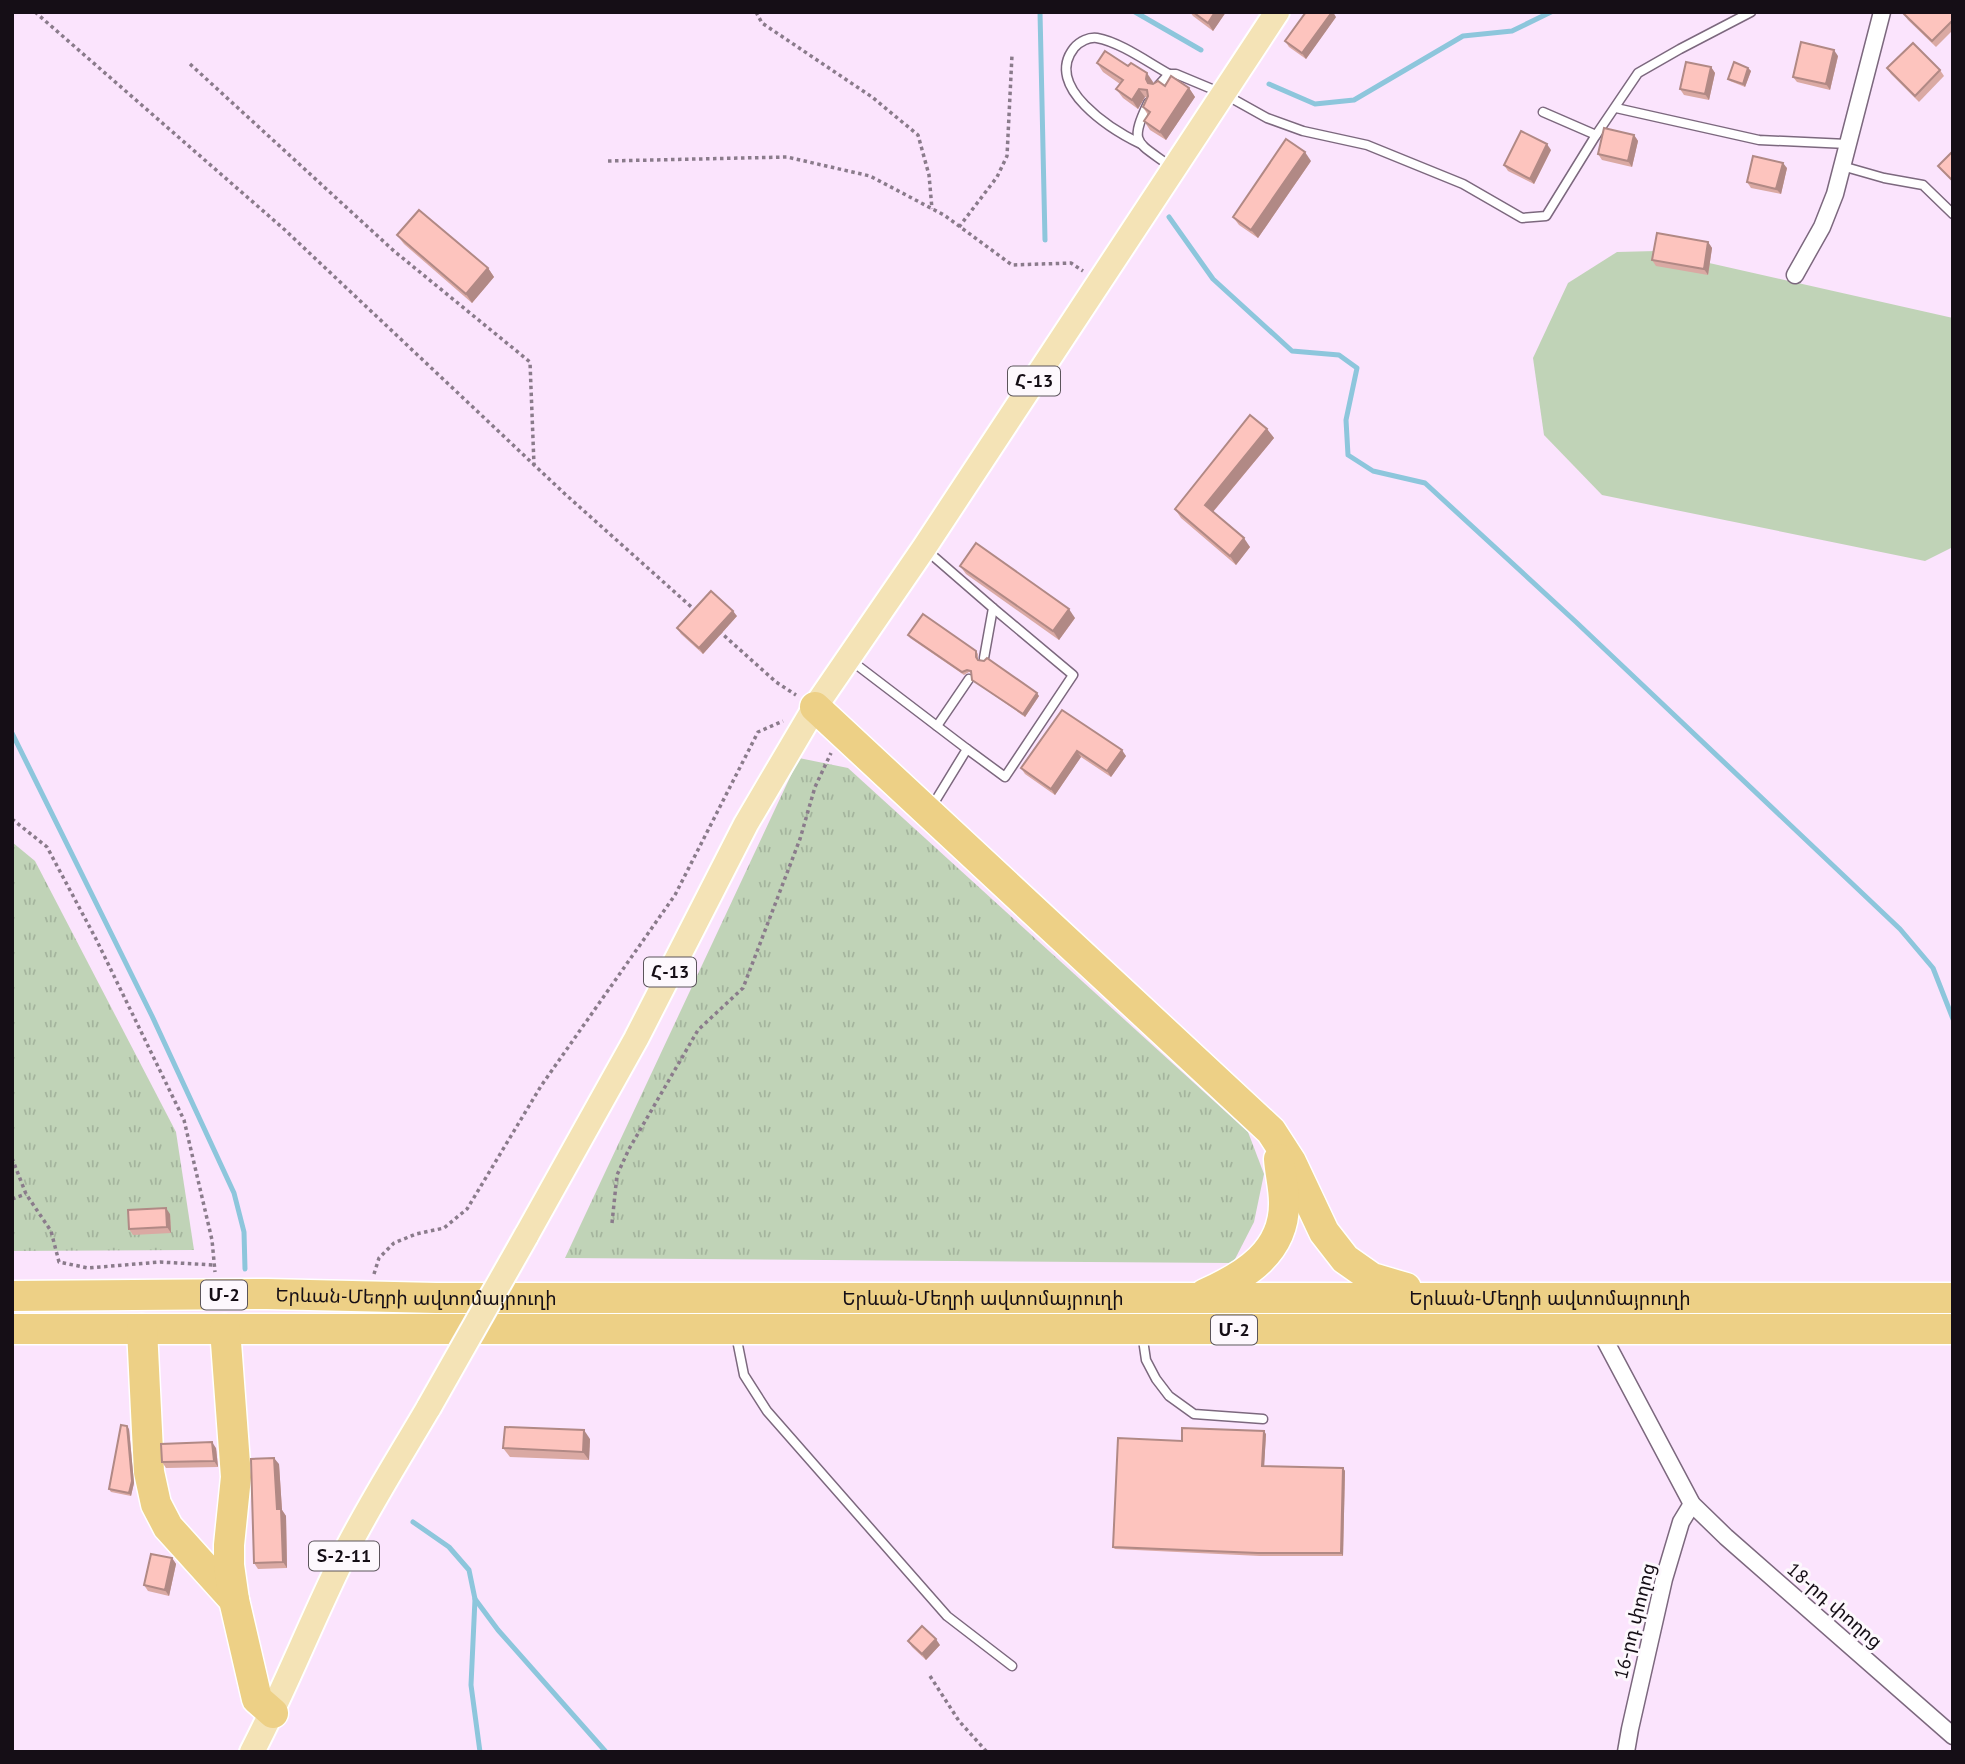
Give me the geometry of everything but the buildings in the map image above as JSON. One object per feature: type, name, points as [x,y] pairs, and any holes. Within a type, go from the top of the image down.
[{"type":"highway","points":[[815,707],[1272,1131],[1291,1162],[1324,1232],[1345,1259],[1372,1278],[1441,1298]]},
{"type":"highway","points":[[1198,1297],[1242,1276],[1266,1255],[1279,1234],[1284,1219],[1284,1202],[1279,1159],[1272,1131]]},
{"type":"highway","name":"Երևան-Մեղրի ավտոմայրուղի","points":[[12,1296],[216,1280],[367,1296],[1953,1298]]},
{"type":"highway","name":"Երևան-Մեղրի ավտոմայրուղի","points":[[12,1329],[1953,1329]]},
{"type":"highway","points":[[142,1329],[149,1472],[156,1504],[168,1527],[234,1600]]},
{"type":"highway","points":[[225,1329],[236,1477],[229,1545],[234,1600],[257,1699],[273,1713]]},
{"type":"main road","name":"Հ-13","points":[[482,1312],[636,1040],[746,824],[815,707],[924,548],[1277,12]]},
{"type":"main road","name":"Տ-2-11","points":[[252,1752],[273,1713],[305,1637],[349,1545],[482,1312]]},
{"type":"street","points":[[1795,275],[1822,227],[1835,194],[1882,12]]},
{"type":"street","name":"18-րդ փողոց","points":[[1599,1329],[1692,1504],[1953,1736]]},
{"type":"street","name":"16-րդ փողոց","points":[[1626,1752],[1664,1579],[1681,1522],[1692,1504]]},
{"type":"lane","points":[[1174,169],[1141,144],[1096,117],[1076,94],[1066,75],[1069,54],[1079,41],[1095,37],[1110,42],[1169,74],[1176,74],[1224,94],[1267,118],[1303,131],[1367,145],[1463,184],[1522,218],[1546,216],[1638,73],[1751,12]]},
{"type":"lane","points":[[1158,86],[1169,74]]},
{"type":"lane","points":[[1141,144],[1136,128],[1148,103]]},
{"type":"lane","points":[[1616,108],[1759,140],[1847,144]]},
{"type":"lane","points":[[1543,112],[1596,135]]},
{"type":"lane","points":[[1842,166],[1923,185],[1953,214]]},
{"type":"lane","points":[[847,658],[1005,777],[1073,675],[924,548]]},
{"type":"lane","points":[[984,658],[993,608]]},
{"type":"lane","points":[[937,726],[970,679]]},
{"type":"lane","points":[[928,813],[967,749]]},
{"type":"lane","points":[[735,1329],[744,1375],[767,1411],[947,1616],[1012,1666]]},
{"type":"lane","points":[[1142,1331],[1146,1360],[1169,1396],[1194,1414],[1263,1419]]},
{"type":"path","points":[[35,12],[285,230],[534,465],[704,618]]},
{"type":"path","points":[[756,12],[762,23],[872,97],[918,135],[929,175],[932,209]]},
{"type":"path","points":[[960,226],[997,177],[1007,156],[1012,55]]},
{"type":"path","points":[[190,64],[394,251],[530,362],[534,465]]},
{"type":"path","points":[[608,161],[787,157],[870,176],[960,226],[1012,265],[1072,264],[1100,281]]},
{"type":"path","points":[[713,625],[776,682],[815,707]]},
{"type":"path","points":[[367,1296],[379,1258],[394,1243],[415,1234],[444,1228],[467,1209],[541,1086],[675,895],[758,732],[787,720]]},
{"type":"path","points":[[612,1223],[617,1175],[629,1149],[698,1030],[743,988],[800,839],[815,787],[842,733]]},
{"type":"path","points":[[12,819],[47,847],[96,939],[184,1121],[212,1240],[216,1280],[160,1262],[88,1268],[58,1262],[51,1231],[26,1194],[12,1158]]},
{"type":"path","points":[[12,1199],[26,1194]]},
{"type":"path","points":[[930,1676],[959,1721],[986,1752]]},
{"type":"green space","points":[[1656,251],[1953,318],[1953,547],[1925,561],[1602,495],[1544,435],[1533,358],[1568,283],[1617,252]]},
{"type":"green space","points":[[799,758],[848,768],[1248,1132],[1264,1174],[1254,1222],[1233,1263],[565,1258]]},
{"type":"green space","points":[[12,842],[35,861],[176,1132],[194,1250],[12,1251]]},
{"type":"waterway","points":[[1040,12],[1045,240]]},
{"type":"waterway","points":[[1135,12],[1201,50]]},
{"type":"waterway","points":[[1269,84],[1315,104],[1354,100],[1463,36],[1512,31],[1551,12]]},
{"type":"waterway","points":[[1169,217],[1213,279],[1292,351],[1339,355],[1357,368],[1346,420],[1348,455],[1373,471],[1425,483],[1576,622],[1900,929],[1933,968],[1953,1019]]},
{"type":"waterway","points":[[12,733],[152,1016],[234,1193],[244,1232],[245,1269]]},
{"type":"waterway","points":[[413,1522],[449,1547],[469,1570],[475,1599],[471,1685],[480,1752]]},
{"type":"waterway","points":[[475,1599],[498,1630],[606,1752]]}]
